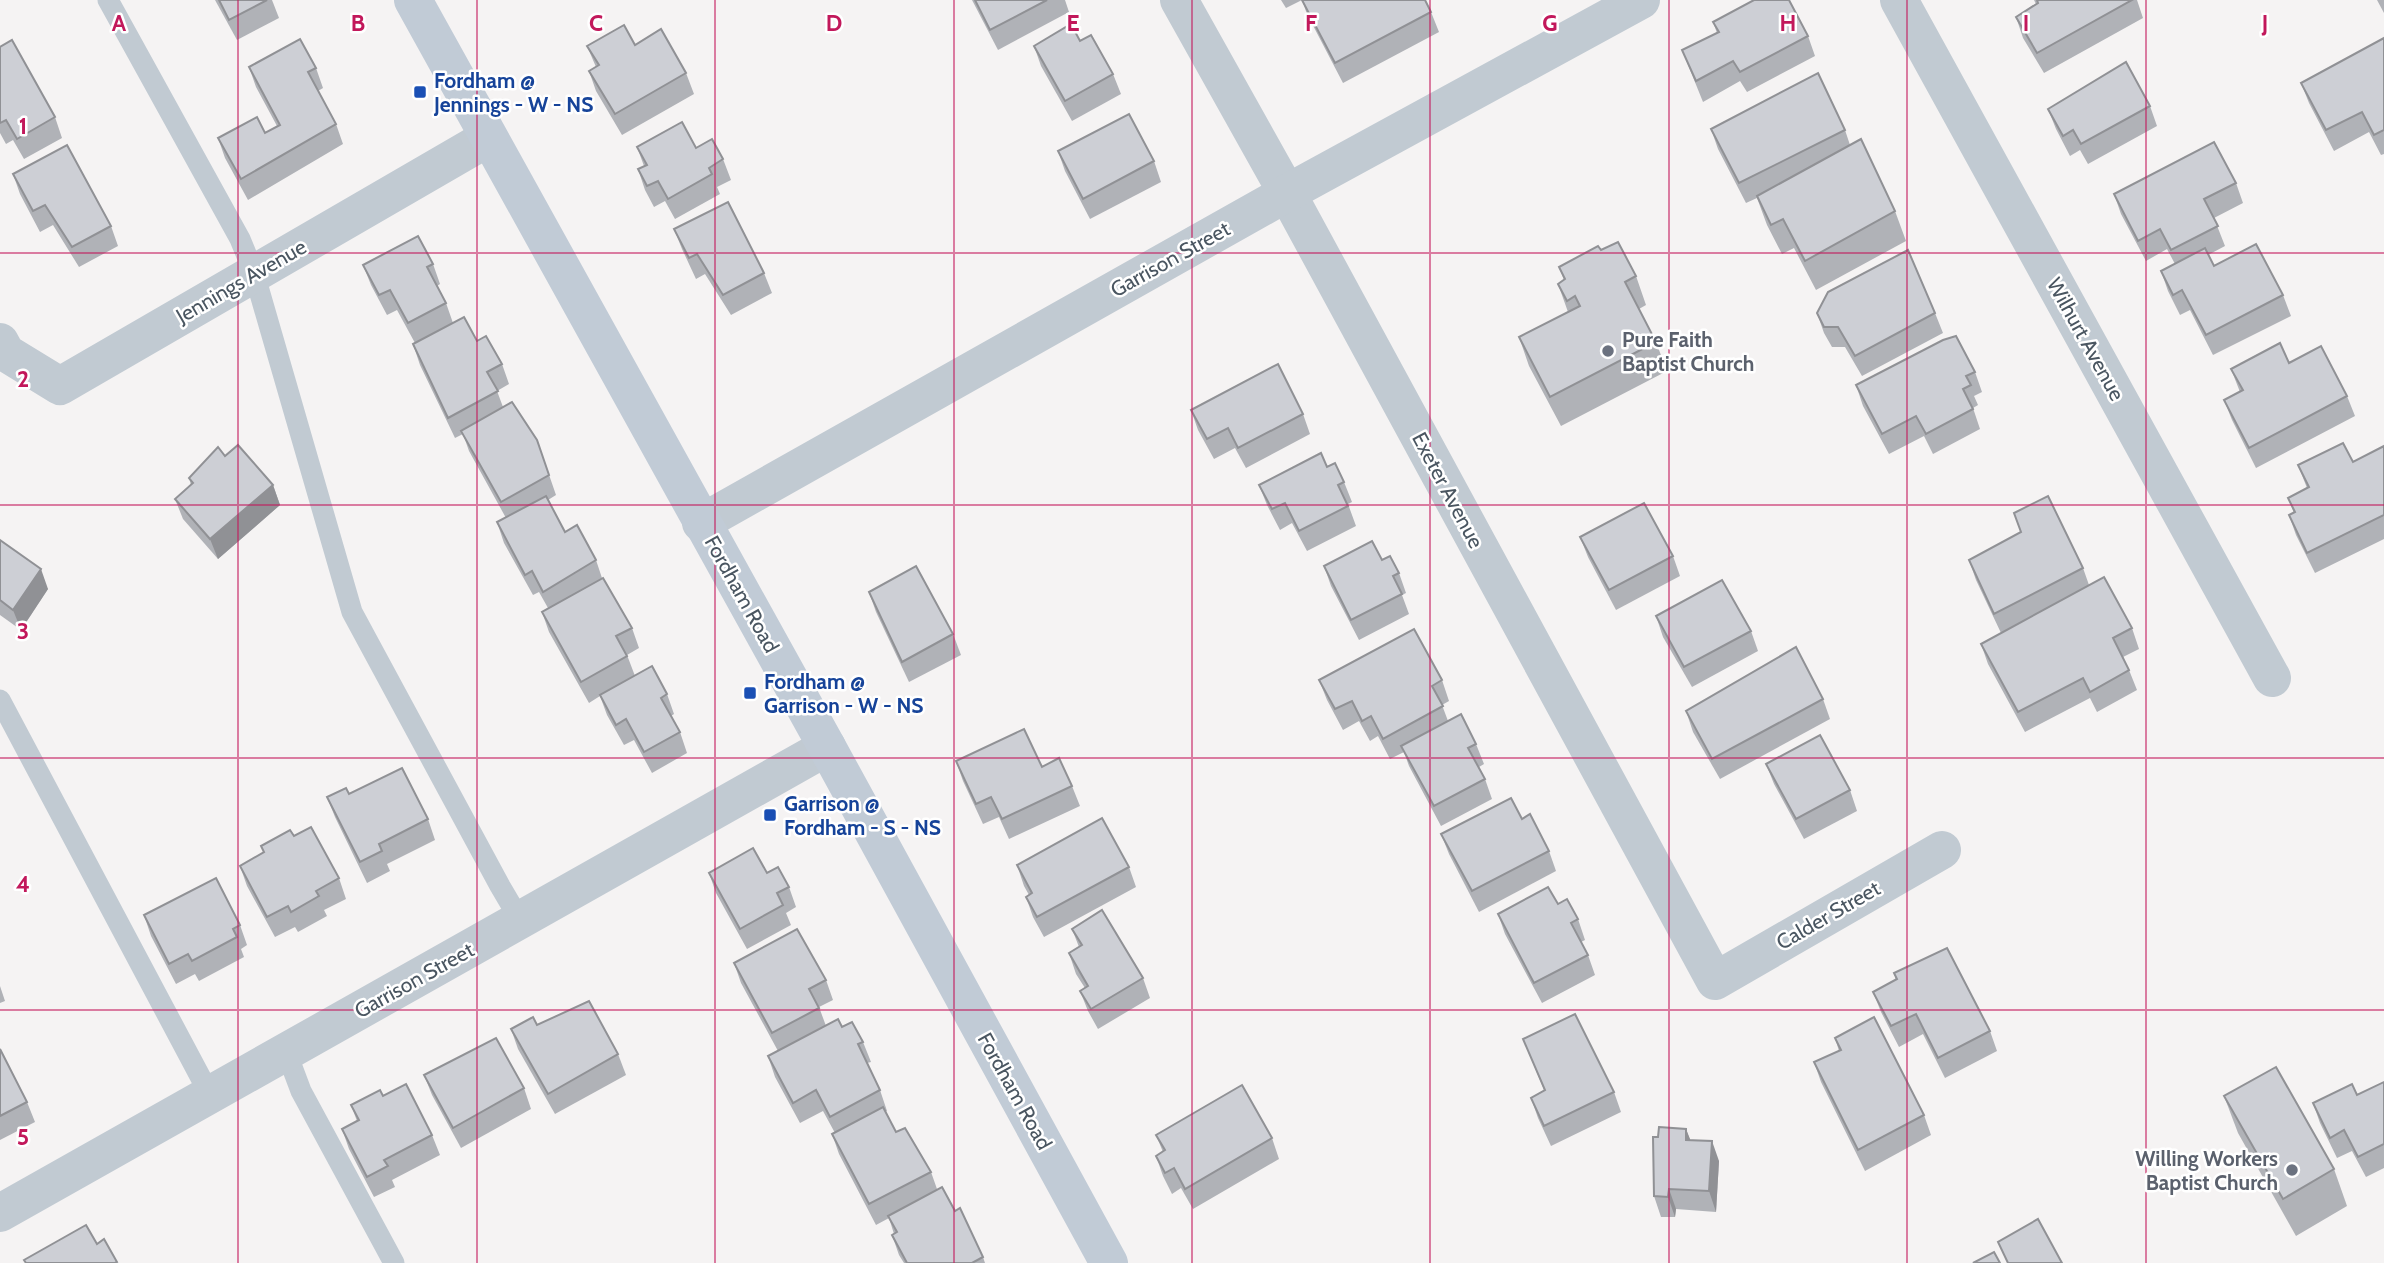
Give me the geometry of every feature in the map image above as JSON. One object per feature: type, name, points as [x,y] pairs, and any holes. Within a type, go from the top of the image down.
[{"type":"street","name":"Fordham Road","points":[[413,0],[1109,1263]]},
{"type":"street","name":"Exeter Avenue","points":[[1179,0],[1287,193],[1715,981]]},
{"type":"street","name":"Garrison Street","points":[[701,523],[1287,193],[1641,0]]},
{"type":"street","name":"Wilhurt Avenue","points":[[1899,0],[2272,678]]},
{"type":"street","name":"Jennings Avenue","points":[[0,341],[6,352],[60,386],[488,138]]},
{"type":"street","name":"Garrison Street","points":[[0,1213],[827,747]]},
{"type":"street","name":"Calder Street","points":[[1715,981],[1941,850]]},
{"type":"lane","points":[[108,0],[240,239],[254,273],[352,612],[520,920]]},
{"type":"lane","points":[[0,700],[210,1094]]},
{"type":"lane","points":[[286,1051],[301,1091],[394,1263]]},
{"type":"building","points":[[219,0],[267,0],[229,20]]},
{"type":"building","points":[[975,0],[1047,0],[990,30]]},
{"type":"building","points":[[1302,0],[1425,0],[1431,12],[1335,63]]},
{"type":"building","points":[[1754,0],[1789,0],[1808,36],[1740,72],[1733,61],[1696,81],[1682,50],[1719,32],[1713,22]]},
{"type":"building","points":[[2037,0],[2132,0],[2037,53],[2016,17],[2038,3]]},
{"type":"building","points":[[1071,24],[1080,41],[1091,35],[1113,74],[1065,101],[1034,46]]},
{"type":"building","points":[[624,25],[635,45],[661,29],[686,73],[615,114],[589,71],[599,65],[587,46]]},
{"type":"building","points":[[2384,38],[2384,130],[2374,135],[2362,112],[2326,130],[2301,83]]},
{"type":"building","points":[[300,39],[316,68],[308,72],[336,124],[241,179],[218,138],[257,117],[265,133],[280,125],[249,67]]},
{"type":"building","points":[[12,40],[55,117],[17,139],[6,120],[0,123],[0,47]]},
{"type":"building","points":[[2126,62],[2150,106],[2081,144],[2073,130],[2063,136],[2048,109]]},
{"type":"building","points":[[1818,73],[1845,130],[1739,183],[1711,129]]},
{"type":"building","points":[[1129,114],[1154,161],[1083,199],[1058,151]]},
{"type":"building","points":[[682,122],[696,148],[712,139],[723,159],[709,168],[712,174],[668,199],[658,181],[647,186],[638,169],[647,165],[637,147]]},
{"type":"building","points":[[1861,139],[1895,211],[1805,261],[1783,219],[1771,225],[1757,196]]},
{"type":"building","points":[[2214,142],[2236,183],[2204,199],[2218,226],[2171,250],[2160,229],[2138,241],[2114,194]]},
{"type":"building","points":[[67,145],[111,226],[72,247],[45,205],[33,211],[13,174]]},
{"type":"building","points":[[728,202],[764,273],[723,295],[697,254],[689,258],[674,229]]},
{"type":"building","points":[[418,236],[433,264],[427,267],[446,303],[408,323],[390,290],[379,295],[363,265]]},
{"type":"building","name":"Pure Faith Baptist Church","points":[[1618,242],[1636,276],[1625,282],[1656,342],[1550,397],[1519,337],[1580,306],[1575,296],[1567,301],[1558,284],[1565,279],[1559,267],[1598,246],[1601,250]]},
{"type":"building","points":[[2256,244],[2283,295],[2206,335],[2182,290],[2173,295],[2161,271],[2205,248],[2214,266]]},
{"type":"building","points":[[1908,250],[1935,313],[1855,356],[1838,327],[1824,327],[1817,313],[1828,292]]},
{"type":"building","points":[[464,317],[477,341],[486,336],[502,364],[487,372],[498,391],[448,418],[413,344]]},
{"type":"building","points":[[1956,336],[1975,372],[1966,376],[1971,385],[1963,389],[1973,409],[1926,434],[1916,416],[1882,434],[1856,385],[1943,340]]},
{"type":"building","points":[[2280,343],[2289,363],[2321,346],[2347,396],[2249,448],[2224,400],[2243,390],[2231,369]]},
{"type":"building","points":[[1278,364],[1303,414],[1238,448],[1228,428],[1207,439],[1191,410]]},
{"type":"building","points":[[512,402],[537,440],[549,475],[501,502],[461,431]]},
{"type":"building","points":[[2343,443],[2353,462],[2384,446],[2384,515],[2307,553],[2289,515],[2295,512],[2288,498],[2309,487],[2298,465]]},
{"type":"building","points":[[238,445],[273,485],[210,539],[175,499],[193,483],[189,478],[218,447],[225,456]]},
{"type":"building","points":[[1321,453],[1327,467],[1335,463],[1344,482],[1338,485],[1348,506],[1299,531],[1285,503],[1272,509],[1259,485]]},
{"type":"building","points":[[546,496],[565,532],[577,525],[596,560],[543,592],[532,571],[525,575],[497,522]]},
{"type":"building","points":[[2048,496],[2083,568],[1994,614],[1969,560],[2021,532],[2014,513]]},
{"type":"building","points":[[1644,503],[1673,556],[1609,590],[1580,537]]},
{"type":"building","points":[[0,540],[41,569],[13,610],[0,600]]},
{"type":"building","points":[[1372,541],[1382,560],[1390,556],[1399,573],[1393,576],[1402,594],[1351,620],[1324,566]]},
{"type":"building","points":[[916,566],[953,634],[902,662],[869,592]]},
{"type":"building","points":[[2104,577],[2132,628],[2113,638],[2129,670],[2090,692],[2083,678],[2018,712],[1981,644]]},
{"type":"building","points":[[603,578],[632,628],[616,636],[627,656],[581,682],[542,612]]},
{"type":"building","points":[[1722,580],[1751,631],[1684,667],[1656,616]]},
{"type":"building","points":[[1414,629],[1442,680],[1432,686],[1443,706],[1383,739],[1371,716],[1362,721],[1352,701],[1335,709],[1319,680]]},
{"type":"building","points":[[1796,647],[1823,699],[1712,759],[1686,711]]},
{"type":"building","points":[[652,666],[667,694],[661,698],[680,732],[644,752],[626,719],[616,725],[600,695]]},
{"type":"building","points":[[1461,714],[1476,744],[1468,748],[1485,779],[1434,806],[1401,746]]},
{"type":"building","points":[[1024,729],[1042,767],[1059,758],[1072,786],[1002,819],[991,797],[976,804],[956,761]]},
{"type":"building","points":[[1820,735],[1850,790],[1796,819],[1766,764]]},
{"type":"building","points":[[402,768],[428,819],[379,844],[382,851],[360,862],[327,797],[346,788],[349,794]]},
{"type":"building","points":[[1511,798],[1522,819],[1530,814],[1549,851],[1472,891],[1441,834]]},
{"type":"building","points":[[1102,818],[1129,867],[1037,917],[1026,897],[1032,893],[1017,865]]},
{"type":"building","points":[[311,827],[339,878],[316,891],[319,896],[291,912],[288,906],[267,917],[240,866],[264,852],[261,846],[290,830],[294,836]]},
{"type":"building","points":[[753,848],[767,873],[778,867],[789,887],[777,893],[783,905],[740,929],[709,873]]},
{"type":"building","points":[[216,878],[240,925],[233,929],[237,937],[192,961],[188,954],[169,964],[144,915]]},
{"type":"building","points":[[1548,887],[1558,904],[1567,899],[1578,919],[1571,923],[1588,955],[1534,983],[1498,914]]},
{"type":"building","points":[[1102,910],[1143,978],[1091,1009],[1080,991],[1088,986],[1069,953],[1082,945],[1072,929]]},
{"type":"building","points":[[797,929],[826,980],[809,989],[819,1008],[772,1033],[734,963]]},
{"type":"building","points":[[1947,948],[1990,1031],[1938,1058],[1916,1014],[1891,1026],[1873,992],[1897,979],[1894,973]]},
{"type":"building","points":[[589,1001],[618,1054],[548,1094],[511,1029],[533,1017],[537,1025]]},
{"type":"building","points":[[1575,1014],[1614,1092],[1544,1126],[1531,1098],[1545,1090],[1523,1039]]},
{"type":"building","points":[[1874,1017],[1924,1115],[1858,1150],[1814,1062],[1841,1050],[1835,1038]]},
{"type":"building","points":[[838,1019],[842,1027],[852,1022],[863,1042],[858,1044],[880,1090],[830,1117],[816,1090],[793,1103],[768,1056]]},
{"type":"building","points":[[496,1038],[524,1088],[453,1128],[424,1075]]},
{"type":"building","points":[[0,1049],[27,1102],[0,1116]]},
{"type":"building","points":[[2276,1067],[2334,1169],[2283,1199],[2224,1096]]},
{"type":"building","points":[[2384,1082],[2384,1144],[2358,1157],[2344,1130],[2330,1138],[2313,1103],[2352,1084],[2357,1095]]},
{"type":"building","points":[[406,1084],[432,1135],[384,1160],[388,1166],[367,1177],[342,1129],[359,1120],[351,1105],[380,1090],[383,1096]]},
{"type":"building","points":[[1242,1085],[1272,1138],[1185,1189],[1174,1168],[1165,1173],[1156,1156],[1165,1150],[1156,1135]]},
{"type":"building","points":[[883,1107],[896,1132],[905,1128],[931,1172],[869,1204],[832,1134]]},
{"type":"building","points":[[1659,1127],[1686,1129],[1686,1140],[1712,1141],[1709,1191],[1669,1189],[1668,1197],[1654,1196],[1653,1137],[1658,1137]]},
{"type":"building","points":[[942,1187],[955,1211],[960,1208],[983,1257],[972,1263],[907,1263],[892,1235],[897,1232],[888,1216]]},
{"type":"building","points":[[2038,1219],[2062,1263],[2008,1263],[1998,1242]]},
{"type":"building","points":[[86,1225],[97,1244],[104,1239],[117,1262],[26,1263],[24,1260]]},
{"type":"building","points":[[1994,1252],[2000,1263],[1973,1263]]},
{"type":"place","name":"Fordham @ Jennings - W - NS","points":[[420,92]]},
{"type":"place","name":"Pure Faith Baptist Church","points":[[1608,351]]},
{"type":"place","name":"Fordham @ Garrison - W - NS","points":[[750,693]]},
{"type":"place","name":"Garrison @ Fordham - S - NS","points":[[770,815]]},
{"type":"place","name":"Willing Workers Baptist Church","points":[[2292,1170]]}]
